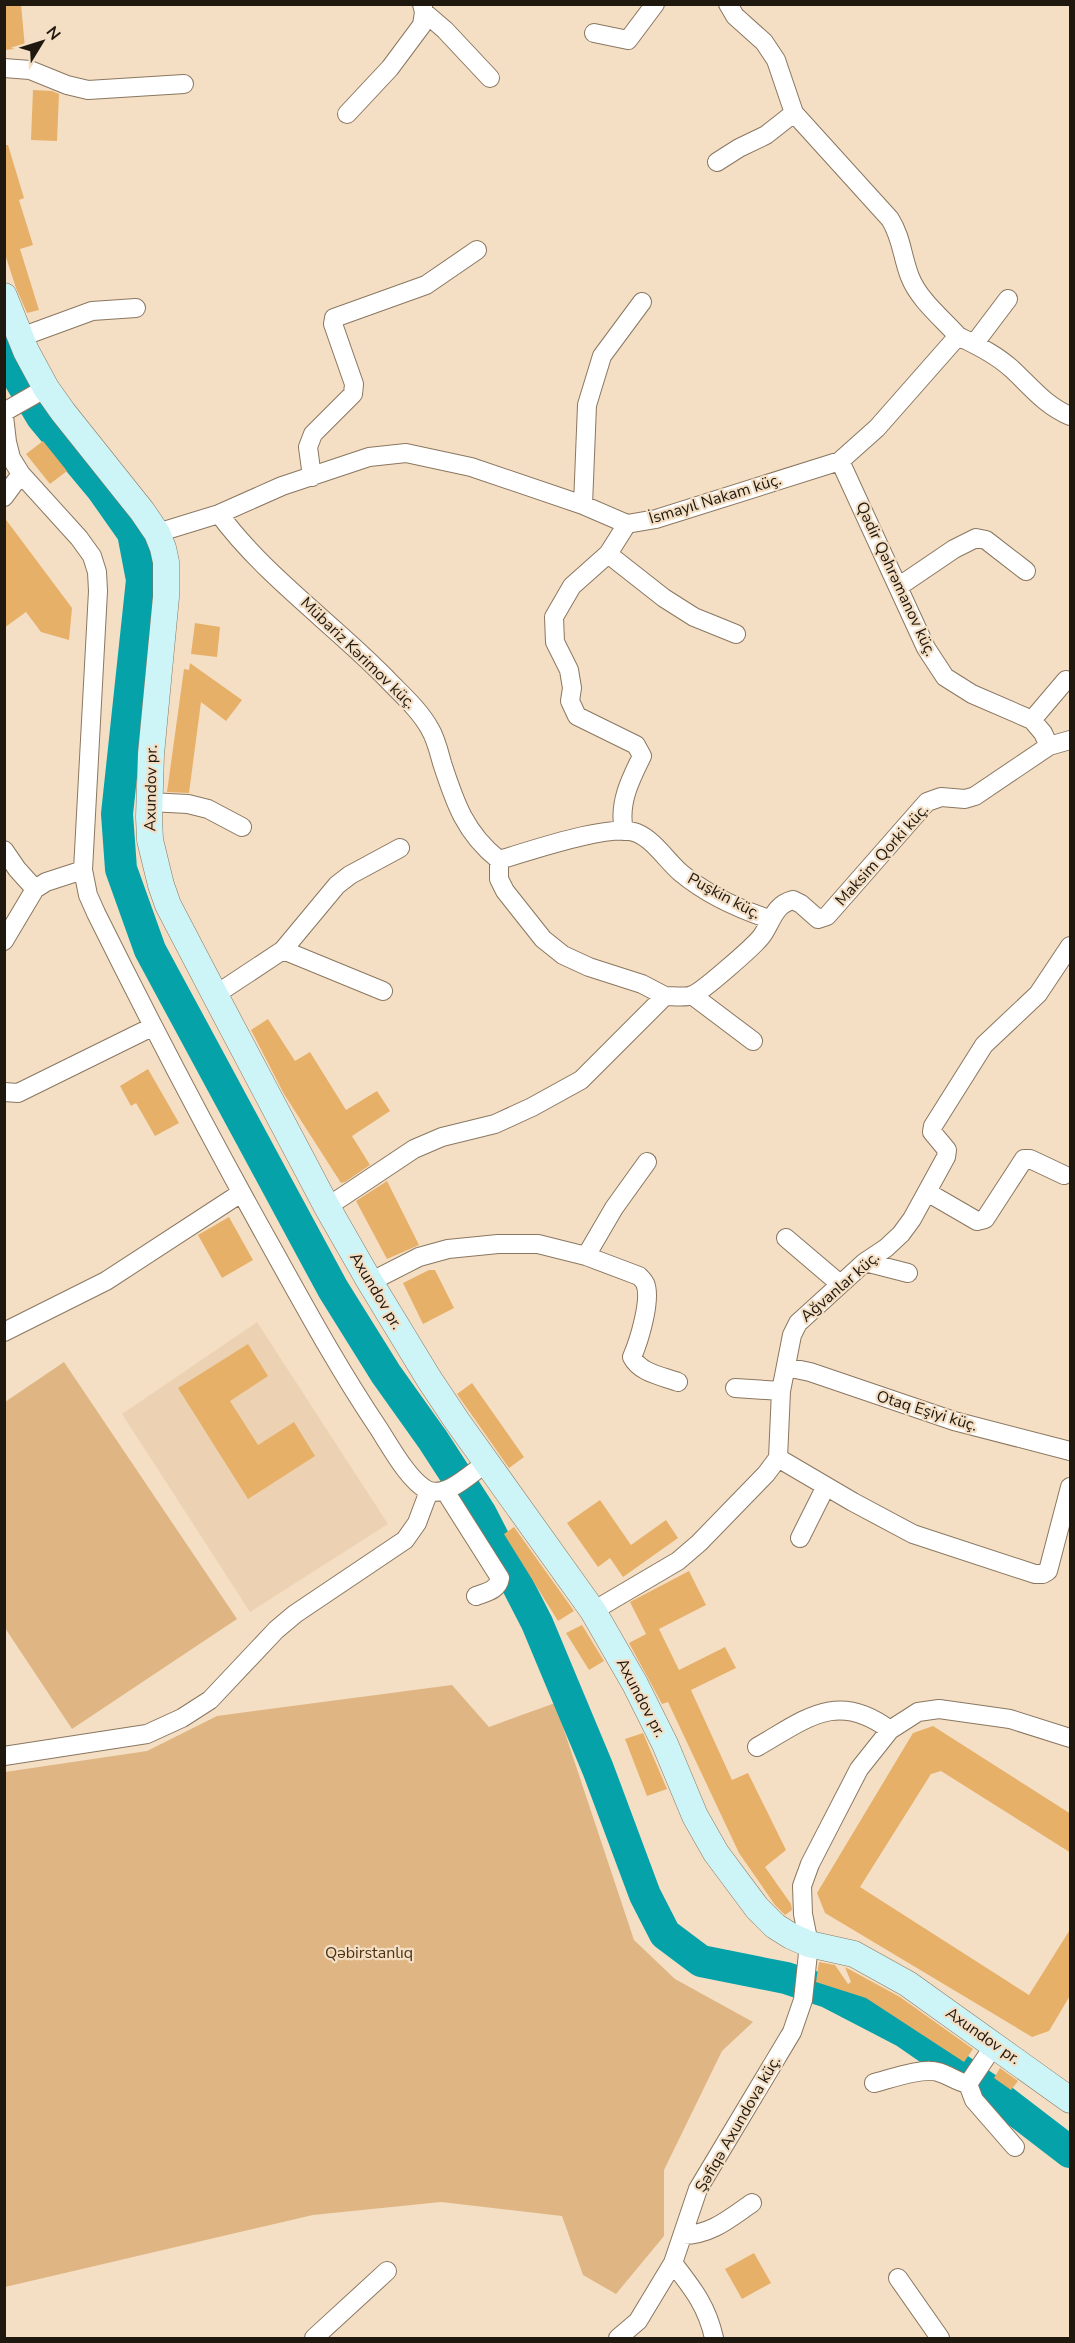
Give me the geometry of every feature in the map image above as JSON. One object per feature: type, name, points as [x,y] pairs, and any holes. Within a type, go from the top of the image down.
[{"type":"street","points":[[594,33],[628,40],[655,4]]},
{"type":"street","points":[[728,4],[735,16],[764,42],[776,60],[794,113],[890,219],[899,233],[909,276],[915,290],[966,340],[989,351],[1012,369],[1039,397],[1059,411],[1071,416]]},
{"type":"street","points":[[423,8],[490,78]]},
{"type":"street","points":[[347,114],[390,68],[422,25],[423,8]]},
{"type":"street","points":[[4,68],[30,70],[67,85],[88,90],[184,84]]},
{"type":"street","points":[[717,162],[766,135],[794,113]]},
{"type":"street","points":[[312,477],[308,447],[313,434],[353,394],[354,384],[333,324],[334,318],[426,285],[477,250]]},
{"type":"street","name":"Axundov pr.","points":[[4,297],[45,389],[142,511],[157,533],[166,562],[166,597],[151,754],[149,802],[150,840],[160,885],[168,905],[327,1207],[479,1468],[593,1611],[635,1684],[665,1744],[695,1816],[716,1853],[758,1908],[776,1926],[791,1936],[809,1944],[838,1949],[870,1961],[908,1984],[1071,2100]]},
{"type":"street","name":"İsmayıl Nakam küç.","points":[[157,533],[219,514],[282,486],[369,457],[406,453],[471,467],[583,504],[627,524],[656,519],[840,461],[877,428],[1008,299]]},
{"type":"street","points":[[583,504],[587,405],[602,356],[642,302]]},
{"type":"street","points":[[21,337],[92,311],[136,308]]},
{"type":"street","points":[[45,389],[9,411],[8,459],[79,538],[92,556],[96,572],[98,591],[83,870],[88,895],[152,1027],[241,1193],[335,1360],[365,1409],[413,1478],[437,1491],[500,1578],[499,1584],[494,1589],[476,1596]]},
{"type":"street","name":"Qədir Qəhrəmanov küç.","points":[[840,461],[926,648],[945,677],[972,694],[1032,720]]},
{"type":"street","points":[[4,497],[21,474]]},
{"type":"street","name":"Mübariz Kərimov küç.","points":[[219,514],[246,546],[369,660],[419,712],[431,730],[454,798],[468,829],[484,848],[499,860]]},
{"type":"street","points":[[624,831],[621,816],[630,780],[642,756],[636,745],[577,716],[570,700],[572,688],[569,670],[555,642],[554,617],[572,586],[608,554],[627,524]]},
{"type":"street","points":[[898,587],[954,549],[976,538],[986,540],[1026,571]]},
{"type":"street","points":[[608,554],[664,598],[694,617],[736,634]]},
{"type":"street","points":[[1049,746],[1043,733],[1032,720],[1066,680]]},
{"type":"street","name":"Maksim Qorki küç.","points":[[692,995],[752,947],[763,935],[769,920],[785,902],[793,900],[818,919],[823,919],[927,802],[941,797],[965,799],[975,796],[1049,746],[1071,740]]},
{"type":"street","points":[[149,802],[188,804],[208,809],[242,827]]},
{"type":"street","name":"Puşkin küç.","points":[[499,860],[597,833],[636,832],[682,874],[706,890],[769,920]]},
{"type":"street","points":[[214,994],[283,950],[337,885],[350,874],[400,848]]},
{"type":"street","points":[[4,850],[35,889]]},
{"type":"street","points":[[499,860],[499,879],[505,891],[543,939],[563,955],[589,967],[642,984],[665,996],[692,995],[753,1041]]},
{"type":"street","points":[[4,941],[35,889],[46,882],[83,870]]},
{"type":"street","name":"Ağvanlar küç.","points":[[778,1458],[781,1391],[792,1335],[798,1323],[865,1262],[886,1248],[901,1234],[912,1219],[947,1150],[934,1137],[933,1126],[984,1046],[1038,994],[1071,946]]},
{"type":"street","points":[[283,950],[383,991]]},
{"type":"street","points":[[327,1207],[414,1149],[442,1137],[495,1124],[581,1080],[665,996]]},
{"type":"street","points":[[5,1094],[18,1093],[152,1027]]},
{"type":"street","points":[[927,1192],[977,1221],[985,1219],[1024,1159],[1030,1158],[1064,1175]]},
{"type":"street","points":[[586,1256],[614,1208],[647,1162]]},
{"type":"street","points":[[4,1332],[106,1281],[241,1193]]},
{"type":"street","points":[[786,1238],[840,1284]]},
{"type":"street","points":[[370,1282],[419,1257],[447,1249],[498,1244],[538,1244],[586,1256],[639,1276],[645,1282],[647,1294],[643,1322],[632,1357],[635,1363],[644,1370],[678,1382]]},
{"type":"street","points":[[865,1262],[908,1273]]},
{"type":"street","name":"Otaq Eşiyi küç.","points":[[786,1367],[810,1372],[954,1421],[1071,1451]]},
{"type":"street","points":[[735,1388],[781,1391]]},
{"type":"street","points":[[593,1611],[678,1561],[699,1543],[766,1474],[778,1458],[913,1534],[1035,1574],[1043,1574],[1048,1570],[1071,1487]]},
{"type":"street","points":[[4,1756],[147,1734],[182,1718],[210,1700],[276,1630],[295,1614],[405,1540],[437,1491],[479,1468]]},
{"type":"street","points":[[800,1538],[826,1486]]},
{"type":"street","name":"Şəfiqə Axundova küç.","points":[[623,2337],[638,2320],[673,2263],[698,2189],[792,2032],[802,2000],[809,1944],[803,1914],[802,1886],[810,1864],[859,1768],[890,1730],[918,1712],[939,1709],[1010,1719],[1071,1738]]},
{"type":"street","points":[[757,1747],[805,1719],[824,1712],[855,1711],[874,1718],[890,1730]]},
{"type":"street","points":[[874,2084],[926,2070],[938,2072],[959,2083],[973,2077],[995,2044]]},
{"type":"street","points":[[973,2077],[974,2100],[1015,2147]]},
{"type":"street","points":[[683,2235],[696,2235],[710,2231],[752,2203]]},
{"type":"street","points":[[673,2263],[710,2317],[714,2338]]},
{"type":"street","points":[[314,2338],[387,2271]]},
{"type":"street","points":[[898,2278],[940,2338]]},
{"type":"shaded area","points":[[257,1322],[388,1524],[250,1612],[122,1414]]},
{"type":"green space","points":[[64,1362],[237,1619],[72,1729],[5,1628],[5,1402]]},
{"type":"green space","name":"Qəbirstanlıq","points":[[452,1685],[489,1727],[555,1703],[634,1940],[675,1979],[753,2022],[722,2051],[664,2170],[664,2236],[616,2294],[583,2275],[562,2216],[441,2202],[313,2215],[5,2287],[5,1772],[147,1751],[217,1716]]},
{"type":"building","points":[[4,4],[21,4],[25,48],[4,50]]},
{"type":"building","points":[[33,90],[52,91],[59,94],[57,141],[31,140]]},
{"type":"building","points":[[4,145],[8,145],[24,198],[19,200],[33,245],[20,249],[39,310],[27,313],[4,251]]},
{"type":"building","points":[[43,441],[67,471],[50,484],[26,454]]},
{"type":"building","points":[[4,517],[72,608],[69,640],[41,632],[26,612],[4,628]]},
{"type":"building","points":[[195,623],[220,627],[217,657],[191,654]]},
{"type":"building","points":[[190,663],[242,700],[226,721],[201,702],[189,793],[167,792],[184,669],[189,670]]},
{"type":"building","points":[[268,1019],[295,1061],[310,1052],[346,1110],[377,1091],[390,1111],[352,1136],[370,1165],[345,1182],[341,1183],[284,1094],[251,1030]]},
{"type":"building","points":[[148,1069],[179,1123],[155,1136],[136,1103],[131,1106],[120,1086]]},
{"type":"building","points":[[387,1181],[419,1245],[387,1259],[356,1201]]},
{"type":"building","points":[[229,1217],[253,1260],[222,1278],[198,1235]]},
{"type":"building","points":[[429,1270],[435,1270],[454,1308],[423,1324],[403,1283]]},
{"type":"building","points":[[248,1344],[268,1376],[230,1401],[258,1445],[294,1422],[315,1456],[248,1499],[178,1388]]},
{"type":"building","points":[[472,1383],[524,1457],[509,1468],[457,1394]]},
{"type":"building","points":[[600,1500],[631,1545],[666,1520],[678,1538],[623,1577],[610,1558],[598,1567],[567,1523]]},
{"type":"building","points":[[514,1527],[574,1611],[558,1621],[504,1534]]},
{"type":"building","points":[[689,1571],[706,1605],[659,1629],[679,1670],[725,1647],[736,1668],[691,1690],[732,1780],[748,1773],[786,1850],[765,1867],[791,1904],[792,1910],[785,1915],[775,1905],[739,1853],[668,1702],[662,1704],[629,1643],[646,1634],[630,1602]]},
{"type":"building","points":[[582,1625],[604,1661],[589,1670],[566,1633]]},
{"type":"building","points":[[933,1726],[1071,1814],[1071,1853],[941,1771],[931,1774],[860,1887],[1029,1995],[1071,1928],[1071,1994],[1049,2031],[1032,2037],[825,1913],[817,1893],[913,1733]]},
{"type":"building","points":[[643,1733],[667,1789],[647,1796],[625,1739]]},
{"type":"building","points":[[819,1962],[835,1965],[848,1984],[851,1982],[845,1967],[900,1997],[973,2049],[964,2062],[866,1998],[816,1982]]},
{"type":"building","points":[[1000,2068],[1018,2081],[1011,2090],[994,2078]]},
{"type":"building","points":[[754,2253],[771,2283],[742,2299],[725,2269]]},
{"type":"waterway","points":[[4,346],[14,370],[42,417],[102,489],[133,533],[142,580],[117,814],[121,869],[150,950],[333,1289],[386,1374],[433,1440],[481,1514],[537,1623],[598,1769],[645,1895],[665,1934],[701,1961],[786,1978],[828,1992],[905,2032],[989,2090],[1070,2152]]}]
